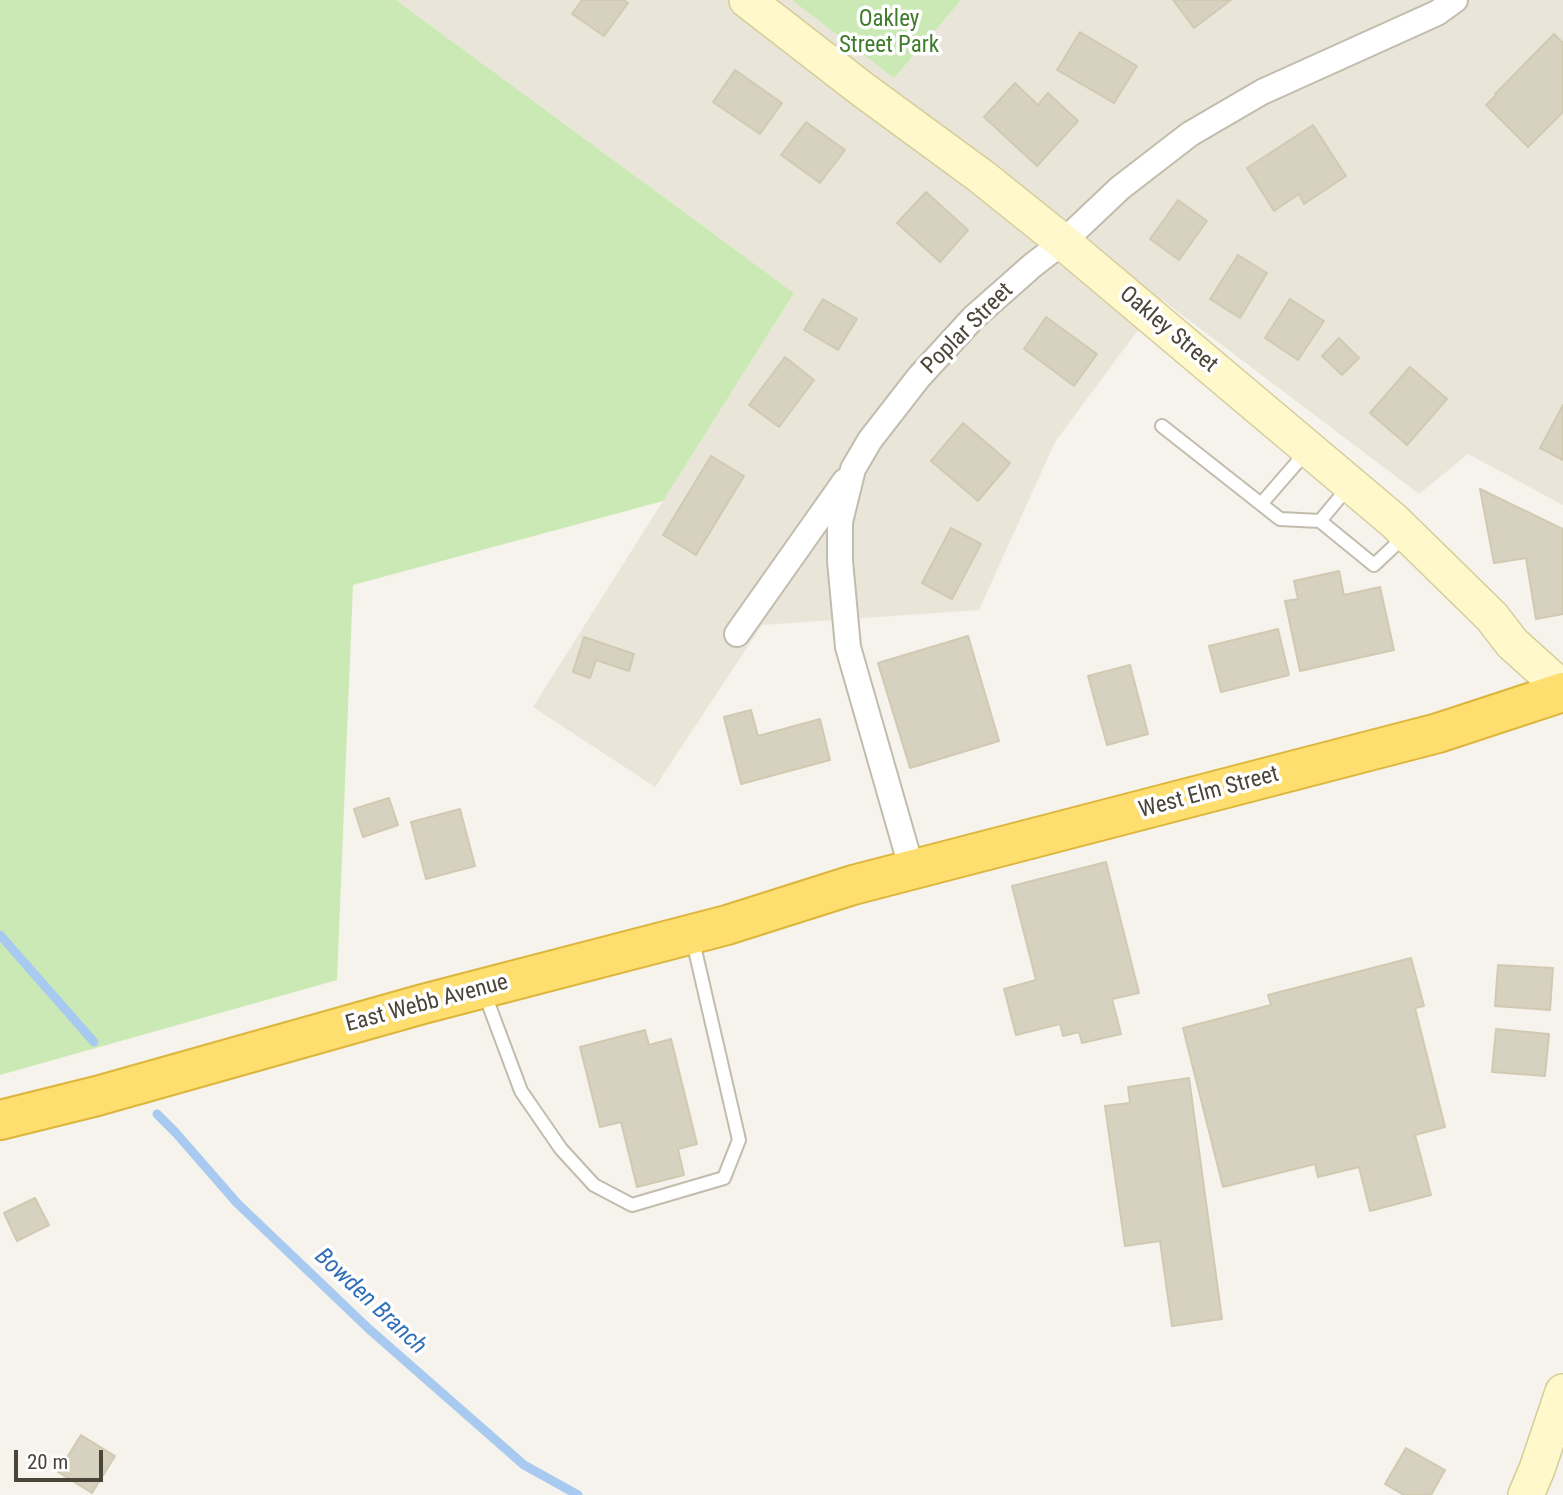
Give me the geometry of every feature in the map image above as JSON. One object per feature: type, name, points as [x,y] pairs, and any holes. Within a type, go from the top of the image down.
[{"type":"highway","name":"West Elm Street","points":[[853,885],[1438,733],[1563,691]]},
{"type":"highway","name":"East Webb Avenue","points":[[0,1120],[691,934],[853,885]]},
{"type":"street","name":"Oakley Street","points":[[747,0],[982,177],[1309,449],[1407,534],[1563,691]]},
{"type":"street","name":"Poplar Street","points":[[912,870],[848,647],[840,561],[840,522],[853,469],[870,440],[919,377],[973,318],[1063,242],[1120,188],[1190,134],[1262,92],[1437,13],[1455,0]]},
{"type":"street","points":[[737,634],[853,469]]},
{"type":"street","points":[[1526,1495],[1563,1392]]},
{"type":"lane","points":[[1162,426],[1280,519],[1320,521],[1374,565],[1407,534]]},
{"type":"lane","points":[[1261,504],[1309,449]]},
{"type":"lane","points":[[1320,521],[1350,485]]},
{"type":"lane","points":[[483,989],[522,1091],[561,1149],[594,1185],[632,1205],[724,1178],[738,1140],[691,934]]},
{"type":"shaded area","points":[[396,0],[1563,0],[1563,505],[1468,454],[1419,494],[1161,299],[1055,442],[979,610],[762,625],[655,787],[533,707],[794,293]]},
{"type":"green space","points":[[0,0],[396,0],[794,293],[663,501],[353,585],[337,980],[0,1075]]},
{"type":"green space","name":"Oakley Street Park","points":[[792,0],[961,0],[894,78]]},
{"type":"building","points":[[582,0],[624,0],[628,3],[604,36],[572,14]]},
{"type":"building","points":[[1173,0],[1231,0],[1194,28]]},
{"type":"building","points":[[1080,32],[1137,66],[1114,103],[1057,70]]},
{"type":"building","points":[[1554,34],[1563,43],[1563,112],[1528,147],[1486,105]]},
{"type":"building","points":[[735,70],[782,103],[760,134],[713,102]]},
{"type":"building","points":[[1015,83],[1038,105],[1048,93],[1078,121],[1037,166],[984,117]]},
{"type":"building","points":[[806,122],[845,150],[820,183],[781,155]]},
{"type":"building","points":[[1313,125],[1346,176],[1304,204],[1299,194],[1274,211],[1247,168]]},
{"type":"building","points":[[926,192],[968,230],[940,262],[897,223]]},
{"type":"building","points":[[1178,200],[1207,221],[1179,260],[1150,239]]},
{"type":"building","points":[[1238,255],[1267,273],[1240,318],[1210,299]]},
{"type":"building","points":[[823,299],[857,319],[838,350],[804,330]]},
{"type":"building","points":[[1290,299],[1324,321],[1298,360],[1265,338]]},
{"type":"building","points":[[1046,317],[1097,354],[1074,386],[1024,349]]},
{"type":"building","points":[[1339,338],[1359,358],[1342,375],[1322,356]]},
{"type":"building","points":[[785,357],[814,380],[779,427],[749,405]]},
{"type":"building","points":[[1410,367],[1447,399],[1407,445],[1370,413]]},
{"type":"building","points":[[1563,405],[1563,460],[1540,448]]},
{"type":"building","points":[[963,423],[1010,463],[978,501],[931,461]]},
{"type":"building","points":[[711,456],[744,476],[696,555],[663,535]]},
{"type":"building","points":[[1480,489],[1563,529],[1563,614],[1536,619],[1526,558],[1494,563]]},
{"type":"building","points":[[951,528],[981,544],[952,599],[922,583]]},
{"type":"building","points":[[1339,571],[1344,595],[1380,587],[1394,650],[1300,671],[1285,601],[1298,599],[1294,581]]},
{"type":"building","points":[[1278,629],[1289,675],[1221,692],[1209,646]]},
{"type":"building","points":[[968,636],[999,741],[910,768],[878,663]]},
{"type":"building","points":[[584,637],[634,654],[629,671],[596,660],[590,678],[573,672]]},
{"type":"building","points":[[1130,665],[1148,734],[1107,745],[1088,676]]},
{"type":"building","points":[[751,710],[758,736],[820,719],[830,760],[741,784],[724,717]]},
{"type":"building","points":[[389,798],[398,825],[363,837],[354,809]]},
{"type":"building","points":[[460,809],[475,866],[426,879],[411,822]]},
{"type":"building","points":[[1106,862],[1139,993],[1112,999],[1121,1034],[1082,1043],[1079,1032],[1063,1036],[1060,1024],[1016,1035],[1004,989],[1036,980],[1012,886]]},
{"type":"building","points":[[1411,958],[1424,1006],[1415,1008],[1445,1127],[1415,1135],[1431,1195],[1370,1211],[1359,1167],[1318,1177],[1315,1164],[1223,1187],[1183,1028],[1271,1005],[1268,995]]},
{"type":"building","points":[[1498,965],[1553,968],[1550,1010],[1495,1006]]},
{"type":"building","points":[[1496,1029],[1549,1034],[1545,1076],[1492,1072]]},
{"type":"building","points":[[645,1030],[649,1045],[671,1039],[697,1144],[678,1149],[684,1175],[637,1187],[621,1122],[600,1127],[580,1047]]},
{"type":"building","points":[[1189,1078],[1222,1319],[1172,1326],[1160,1241],[1125,1246],[1105,1106],[1130,1103],[1128,1087]]},
{"type":"building","points":[[35,1198],[49,1225],[17,1241],[4,1213]]},
{"type":"building","points":[[81,1435],[115,1456],[92,1493],[58,1472]]},
{"type":"building","points":[[1406,1448],[1445,1470],[1431,1495],[1404,1495],[1385,1484]]},
{"type":"waterway","name":"Bowden Branch","points":[[0,935],[94,1042]]},
{"type":"waterway","name":"Bowden Branch","points":[[157,1114],[237,1203],[369,1329],[524,1465],[578,1495]]}]
